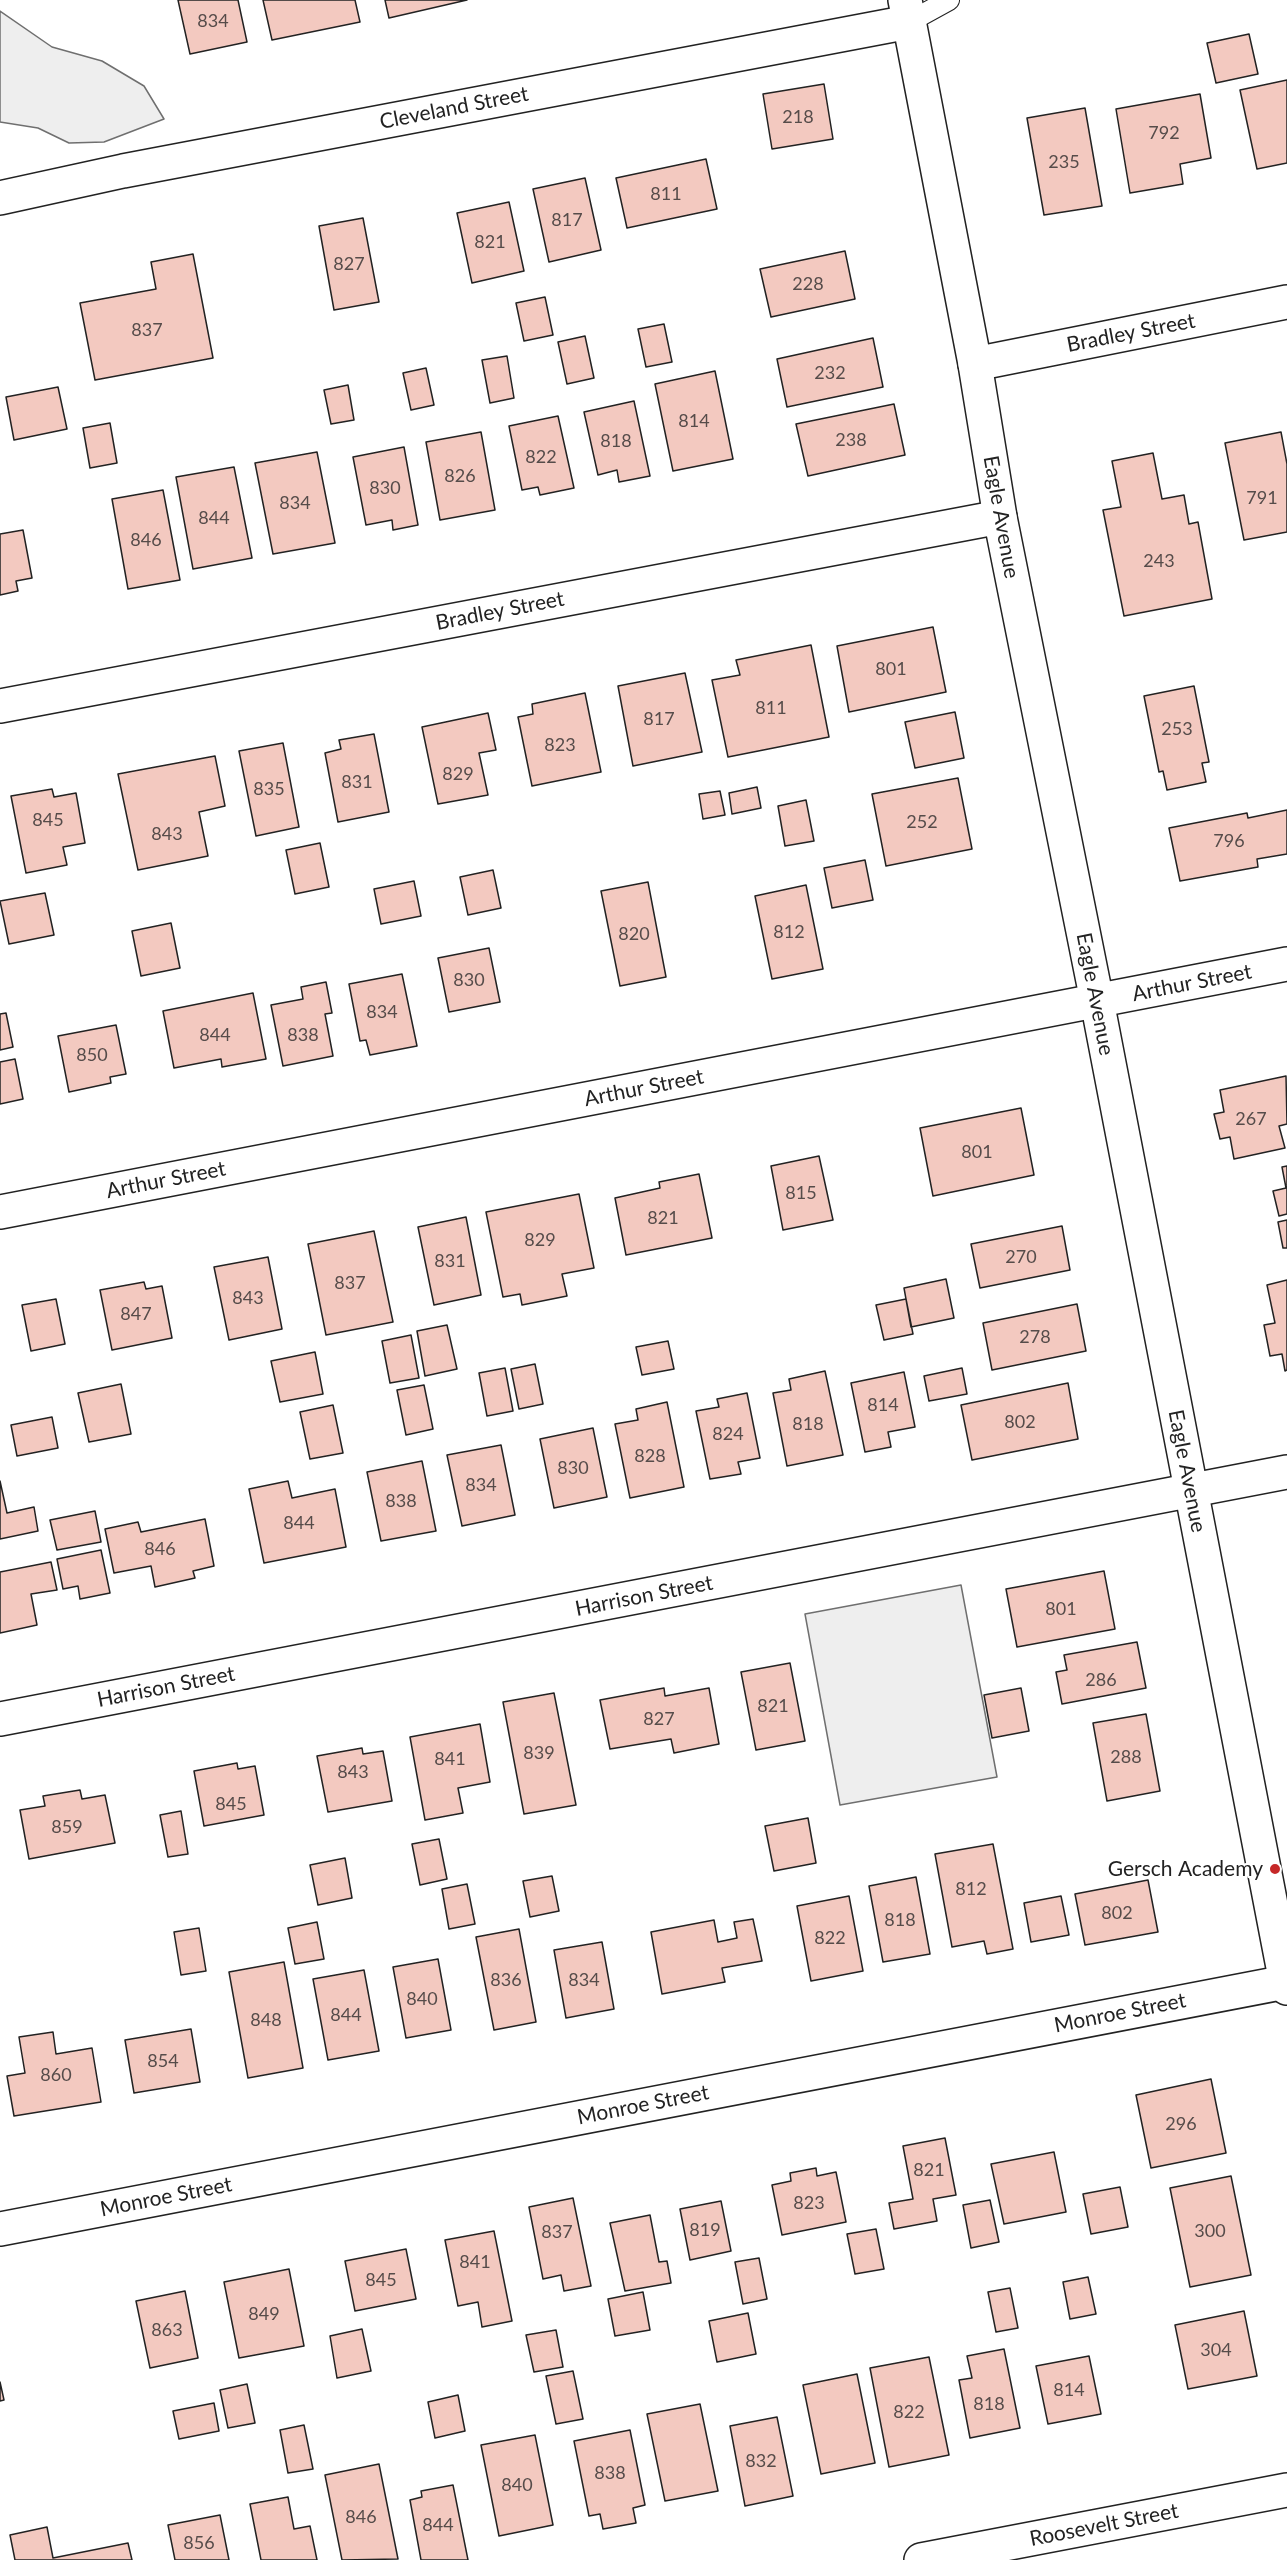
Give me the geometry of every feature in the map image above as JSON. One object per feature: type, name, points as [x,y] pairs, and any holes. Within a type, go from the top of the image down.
[{"type":"street","name":"Cleveland Street","points":[[0,198],[907,11]]},
{"type":"street","name":"Eagle Avenue","points":[[907,11],[975,364],[1000,517],[1286,1985]]},
{"type":"street","name":"Bradley Street","points":[[975,364],[1287,302]]},
{"type":"street","name":"Bradley Street","points":[[0,705],[1000,517]]},
{"type":"street","name":"Arthur Street","points":[[0,1212],[1287,964]]},
{"type":"street","name":"Harrison Street","points":[[0,1719],[1287,1472]]},
{"type":"street","name":"Monroe Street","points":[[0,2229],[1286,1985]]},
{"type":"street","name":"Roosevelt Street","points":[[921,2560],[1287,2490]]},
{"type":"lane","points":[[907,11],[949,0]]},
{"type":"shaded area","points":[[0,11],[52,47],[102,61],[144,86],[164,119],[104,142],[69,143],[38,128],[0,122]]},
{"type":"shaded area","points":[[961,1585],[997,1777],[840,1805],[805,1614]]},
{"type":"building","points":[[178,0],[238,0],[247,42],[190,54]]},
{"type":"building","points":[[263,0],[355,0],[360,22],[272,40]]},
{"type":"building","points":[[385,0],[467,0],[389,18]]},
{"type":"building","points":[[1249,34],[1258,74],[1216,83],[1207,43]]},
{"type":"building","points":[[1287,80],[1287,163],[1257,169],[1240,90]]},
{"type":"building","points":[[824,84],[833,139],[772,149],[763,94]]},
{"type":"building","points":[[1200,94],[1211,158],[1180,164],[1183,184],[1130,193],[1116,109]]},
{"type":"building","points":[[1085,108],[1102,206],[1044,215],[1027,118]]},
{"type":"building","points":[[706,159],[717,209],[627,228],[616,178]]},
{"type":"building","points":[[585,178],[601,250],[549,262],[533,189]]},
{"type":"building","points":[[509,202],[524,271],[472,283],[457,213]]},
{"type":"building","points":[[363,218],[379,302],[334,310],[319,226]]},
{"type":"building","points":[[845,251],[855,299],[771,317],[760,269]]},
{"type":"building","points":[[193,254],[213,358],[95,380],[80,303],[156,289],[151,262]]},
{"type":"building","points":[[545,297],[553,335],[524,341],[516,303]]},
{"type":"building","points":[[664,324],[672,362],[646,367],[638,329]]},
{"type":"building","points":[[585,336],[594,378],[567,384],[558,342]]},
{"type":"building","points":[[873,338],[883,387],[787,407],[777,359]]},
{"type":"building","points":[[507,356],[514,398],[490,403],[482,360]]},
{"type":"building","points":[[426,368],[434,405],[411,410],[403,373]]},
{"type":"building","points":[[715,371],[733,459],[673,471],[655,384]]},
{"type":"building","points":[[348,385],[354,420],[331,424],[324,390]]},
{"type":"building","points":[[58,387],[67,429],[14,440],[6,397]]},
{"type":"building","points":[[634,401],[650,476],[619,482],[617,470],[598,475],[584,412]]},
{"type":"building","points":[[894,404],[905,455],[808,476],[796,424]]},
{"type":"building","points":[[558,416],[574,488],[540,495],[538,487],[522,490],[509,426]]},
{"type":"building","points":[[110,423],[117,463],[90,468],[83,428]]},
{"type":"building","points":[[481,432],[495,510],[440,520],[426,442]]},
{"type":"building","points":[[1281,432],[1287,464],[1287,532],[1244,540],[1225,443]]},
{"type":"building","points":[[404,447],[418,525],[393,530],[392,520],[366,525],[353,457]]},
{"type":"building","points":[[317,452],[335,543],[273,554],[255,463]]},
{"type":"building","points":[[1153,453],[1162,499],[1184,495],[1189,524],[1198,522],[1212,599],[1124,616],[1103,510],[1121,507],[1112,461]]},
{"type":"building","points":[[234,467],[252,558],[193,569],[176,477]]},
{"type":"building","points":[[163,490],[180,580],[128,589],[112,499]]},
{"type":"building","points":[[23,530],[32,578],[16,581],[18,591],[0,595],[0,534]]},
{"type":"building","points":[[933,627],[946,692],[849,712],[837,646]]},
{"type":"building","points":[[811,645],[829,737],[728,757],[712,680],[740,675],[736,660]]},
{"type":"building","points":[[685,673],[702,752],[633,766],[618,686]]},
{"type":"building","points":[[1194,686],[1209,762],[1202,763],[1206,782],[1167,790],[1163,771],[1159,772],[1144,696]]},
{"type":"building","points":[[585,693],[601,772],[532,786],[518,717],[533,714],[532,704]]},
{"type":"building","points":[[955,712],[964,758],[915,768],[905,722]]},
{"type":"building","points":[[488,713],[496,750],[479,753],[488,795],[438,804],[422,727]]},
{"type":"building","points":[[374,734],[389,812],[338,822],[325,753],[341,749],[339,740]]},
{"type":"building","points":[[283,743],[299,827],[256,836],[239,751]]},
{"type":"building","points":[[215,756],[225,806],[199,812],[208,856],[138,870],[118,774]]},
{"type":"building","points":[[958,778],[972,849],[886,866],[872,794]]},
{"type":"building","points":[[757,787],[761,808],[732,814],[729,793]]},
{"type":"building","points":[[52,789],[54,797],[76,793],[85,843],[63,847],[67,865],[26,873],[11,796]]},
{"type":"building","points":[[720,791],[725,815],[703,819],[699,794]]},
{"type":"building","points":[[806,800],[814,841],[785,846],[778,806]]},
{"type":"building","points":[[1287,810],[1287,854],[1257,859],[1258,867],[1180,881],[1169,828],[1247,813],[1248,818]]},
{"type":"building","points":[[320,843],[329,887],[295,894],[286,850]]},
{"type":"building","points":[[865,860],[873,900],[832,908],[824,868]]},
{"type":"building","points":[[493,870],[501,908],[468,915],[460,877]]},
{"type":"building","points":[[414,881],[421,916],[381,924],[374,889]]},
{"type":"building","points":[[648,882],[666,977],[620,986],[601,891]]},
{"type":"building","points":[[806,885],[823,969],[772,979],[755,896]]},
{"type":"building","points":[[45,893],[54,935],[9,944],[0,901]]},
{"type":"building","points":[[171,923],[180,968],[141,976],[132,931]]},
{"type":"building","points":[[489,948],[500,1002],[449,1012],[438,958]]},
{"type":"building","points":[[402,974],[417,1046],[370,1055],[366,1040],[360,1041],[349,984]]},
{"type":"building","points":[[326,982],[332,1013],[325,1014],[333,1056],[283,1066],[271,1005],[303,999],[301,987]]},
{"type":"building","points":[[253,993],[266,1059],[222,1067],[221,1059],[174,1068],[163,1011]]},
{"type":"building","points":[[6,1013],[13,1047],[0,1050],[0,1014]]},
{"type":"building","points":[[116,1025],[126,1074],[110,1077],[111,1083],[69,1092],[58,1036]]},
{"type":"building","points":[[15,1059],[23,1099],[0,1104],[0,1062]]},
{"type":"building","points":[[1286,1076],[1287,1124],[1279,1126],[1285,1148],[1234,1159],[1230,1137],[1220,1139],[1214,1114],[1224,1112],[1220,1090]]},
{"type":"building","points":[[1021,1108],[1034,1175],[933,1196],[920,1128]]},
{"type":"building","points":[[819,1156],[833,1220],[783,1230],[771,1166]]},
{"type":"building","points":[[1287,1166],[1287,1214],[1279,1216],[1273,1191],[1286,1188],[1282,1167]]},
{"type":"building","points":[[699,1174],[712,1238],[626,1255],[615,1198],[660,1188],[659,1182]]},
{"type":"building","points":[[579,1194],[594,1268],[562,1274],[567,1296],[522,1305],[520,1294],[503,1297],[486,1212]]},
{"type":"building","points":[[466,1217],[481,1295],[434,1305],[418,1227]]},
{"type":"building","points":[[1287,1220],[1287,1248],[1283,1248],[1278,1222]]},
{"type":"building","points":[[1062,1226],[1070,1270],[980,1288],[971,1244]]},
{"type":"building","points":[[374,1231],[393,1322],[326,1335],[308,1244]]},
{"type":"building","points":[[268,1257],[282,1329],[229,1340],[214,1267]]},
{"type":"building","points":[[946,1279],[954,1318],[911,1327],[904,1288]]},
{"type":"building","points":[[1287,1280],[1287,1370],[1285,1371],[1282,1354],[1270,1356],[1264,1325],[1275,1323],[1267,1285]]},
{"type":"building","points":[[144,1282],[146,1289],[162,1286],[172,1338],[112,1350],[100,1290]]},
{"type":"building","points":[[56,1299],[65,1344],[31,1351],[22,1305]]},
{"type":"building","points":[[906,1299],[913,1334],[884,1340],[876,1305]]},
{"type":"building","points":[[1077,1304],[1086,1351],[992,1370],[983,1323]]},
{"type":"building","points":[[447,1325],[457,1369],[425,1376],[417,1331]]},
{"type":"building","points":[[411,1335],[419,1378],[390,1383],[382,1341]]},
{"type":"building","points":[[668,1341],[674,1369],[642,1375],[636,1347]]},
{"type":"building","points":[[315,1352],[323,1394],[280,1402],[271,1361]]},
{"type":"building","points":[[535,1364],[543,1404],[519,1409],[511,1369]]},
{"type":"building","points":[[505,1368],[513,1411],[487,1416],[479,1373]]},
{"type":"building","points":[[962,1368],[967,1394],[929,1401],[924,1376]]},
{"type":"building","points":[[825,1371],[843,1455],[787,1466],[773,1393],[791,1390],[789,1379]]},
{"type":"building","points":[[904,1372],[915,1427],[888,1432],[891,1447],[865,1452],[851,1383]]},
{"type":"building","points":[[1068,1383],[1078,1439],[972,1460],[961,1405]]},
{"type":"building","points":[[121,1384],[131,1434],[89,1442],[78,1393]]},
{"type":"building","points":[[424,1385],[433,1429],[406,1435],[397,1390]]},
{"type":"building","points":[[747,1393],[760,1458],[738,1462],[741,1474],[710,1479],[696,1411],[719,1407],[717,1399]]},
{"type":"building","points":[[667,1402],[684,1487],[630,1498],[615,1424],[638,1420],[636,1409]]},
{"type":"building","points":[[333,1405],[343,1453],[310,1459],[300,1412]]},
{"type":"building","points":[[52,1417],[58,1448],[17,1456],[11,1425]]},
{"type":"building","points":[[593,1428],[607,1497],[554,1508],[540,1439]]},
{"type":"building","points":[[501,1445],[515,1515],[462,1526],[447,1455]]},
{"type":"building","points":[[422,1461],[436,1531],[381,1541],[367,1472]]},
{"type":"building","points":[[0,1481],[7,1513],[34,1507],[38,1531],[0,1539]]},
{"type":"building","points":[[288,1481],[292,1498],[335,1489],[346,1547],[264,1563],[249,1489]]},
{"type":"building","points":[[95,1511],[101,1542],[57,1550],[50,1520]]},
{"type":"building","points":[[205,1519],[214,1566],[193,1571],[195,1578],[155,1587],[151,1566],[114,1573],[105,1529],[138,1522],[141,1532]]},
{"type":"building","points":[[101,1550],[110,1593],[80,1599],[78,1586],[63,1589],[57,1559]]},
{"type":"building","points":[[51,1562],[57,1590],[31,1594],[37,1625],[0,1633],[0,1572]]},
{"type":"building","points":[[1104,1571],[1115,1629],[1017,1647],[1006,1589]]},
{"type":"building","points":[[1137,1642],[1146,1688],[1062,1704],[1056,1672],[1067,1670],[1064,1655]]},
{"type":"building","points":[[790,1663],[805,1741],[756,1750],[741,1672]]},
{"type":"building","points":[[664,1688],[665,1696],[709,1688],[719,1744],[674,1753],[671,1739],[610,1749],[600,1700]]},
{"type":"building","points":[[1021,1688],[1029,1731],[992,1738],[984,1695]]},
{"type":"building","points":[[554,1693],[576,1805],[524,1814],[503,1702]]},
{"type":"building","points":[[1146,1714],[1160,1791],[1107,1801],[1093,1723]]},
{"type":"building","points":[[480,1724],[490,1782],[458,1788],[463,1813],[425,1820],[410,1737]]},
{"type":"building","points":[[362,1748],[363,1754],[383,1751],[392,1801],[328,1812],[317,1756]]},
{"type":"building","points":[[237,1763],[238,1769],[255,1766],[264,1815],[204,1826],[194,1771]]},
{"type":"building","points":[[80,1790],[82,1799],[105,1795],[115,1843],[29,1859],[20,1810],[45,1806],[43,1796]]},
{"type":"building","points":[[181,1811],[188,1854],[168,1857],[160,1815]]},
{"type":"building","points":[[808,1818],[816,1863],[774,1871],[765,1826]]},
{"type":"building","points":[[439,1839],[447,1879],[420,1885],[412,1844]]},
{"type":"building","points":[[993,1844],[1013,1949],[987,1954],[984,1941],[952,1947],[935,1854]]},
{"type":"building","points":[[345,1858],[352,1898],[318,1905],[310,1865]]},
{"type":"building","points":[[552,1876],[559,1911],[530,1917],[523,1881]]},
{"type":"building","points":[[916,1877],[930,1954],[883,1962],[869,1886]]},
{"type":"building","points":[[1148,1880],[1158,1932],[1085,1945],[1075,1894]]},
{"type":"building","points":[[467,1884],[475,1924],[449,1929],[442,1889]]},
{"type":"building","points":[[849,1896],[863,1971],[811,1981],[797,1906]]},
{"type":"building","points":[[1061,1896],[1069,1935],[1031,1942],[1024,1903]]},
{"type":"building","points":[[753,1919],[762,1961],[722,1968],[725,1982],[662,1994],[651,1932],[714,1920],[718,1942],[737,1938],[734,1922]]},
{"type":"building","points":[[317,1922],[324,1959],[295,1964],[288,1928]]},
{"type":"building","points":[[199,1928],[206,1971],[181,1975],[174,1932]]},
{"type":"building","points":[[519,1929],[536,2022],[494,2030],[476,1937]]},
{"type":"building","points":[[602,1942],[614,2009],[566,2018],[554,1950]]},
{"type":"building","points":[[438,1959],[451,2030],[406,2038],[393,1967]]},
{"type":"building","points":[[284,1962],[303,2068],[248,2078],[229,1972]]},
{"type":"building","points":[[364,1970],[379,2051],[328,2060],[313,1979]]},
{"type":"building","points":[[191,2029],[200,2082],[134,2093],[125,2040]]},
{"type":"building","points":[[53,2032],[56,2054],[92,2048],[101,2102],[14,2116],[7,2076],[25,2073],[19,2037]]},
{"type":"building","points":[[1211,2079],[1226,2153],[1151,2168],[1136,2095]]},
{"type":"building","points":[[945,2138],[956,2195],[933,2199],[937,2221],[894,2229],[889,2203],[913,2199],[903,2146]]},
{"type":"building","points":[[1054,2152],[1066,2212],[1004,2224],[991,2164]]},
{"type":"building","points":[[816,2168],[817,2176],[836,2172],[846,2222],[782,2235],[772,2185],[791,2181],[790,2173]]},
{"type":"building","points":[[1231,2176],[1251,2275],[1190,2287],[1170,2188]]},
{"type":"building","points":[[1120,2187],[1128,2227],[1091,2234],[1083,2194]]},
{"type":"building","points":[[573,2198],[591,2286],[564,2291],[561,2275],[543,2279],[529,2207]]},
{"type":"building","points":[[990,2200],[999,2242],[971,2248],[963,2205]]},
{"type":"building","points":[[721,2201],[731,2251],[690,2260],[680,2209]]},
{"type":"building","points":[[650,2215],[659,2262],[667,2261],[671,2283],[625,2291],[610,2223]]},
{"type":"building","points":[[876,2229],[884,2269],[855,2274],[847,2234]]},
{"type":"building","points":[[494,2231],[512,2321],[482,2327],[478,2302],[458,2306],[445,2240]]},
{"type":"building","points":[[406,2249],[416,2299],[355,2311],[345,2261]]},
{"type":"building","points":[[759,2258],[767,2299],[743,2304],[735,2262]]},
{"type":"building","points":[[289,2269],[304,2346],[239,2358],[224,2282]]},
{"type":"building","points":[[1088,2277],[1096,2314],[1070,2319],[1063,2282]]},
{"type":"building","points":[[1010,2288],[1018,2328],[996,2332],[988,2292]]},
{"type":"building","points":[[185,2291],[198,2358],[150,2368],[136,2301]]},
{"type":"building","points":[[643,2292],[650,2330],[615,2336],[608,2299]]},
{"type":"building","points":[[1244,2311],[1257,2376],[1188,2389],[1175,2325]]},
{"type":"building","points":[[748,2313],[756,2354],[717,2362],[709,2321]]},
{"type":"building","points":[[362,2329],[371,2371],[337,2378],[330,2336]]},
{"type":"building","points":[[556,2330],[563,2367],[534,2372],[526,2335]]},
{"type":"building","points":[[1004,2349],[1020,2428],[970,2438],[959,2380],[972,2378],[967,2356]]},
{"type":"building","points":[[1089,2356],[1101,2414],[1048,2424],[1036,2366]]},
{"type":"building","points":[[929,2357],[949,2455],[889,2467],[870,2368]]},
{"type":"building","points":[[573,2371],[583,2419],[556,2424],[546,2376]]},
{"type":"building","points":[[857,2374],[875,2463],[821,2474],[803,2385]]},
{"type":"building","points":[[0,2382],[4,2400],[0,2401]]},
{"type":"building","points":[[247,2384],[255,2423],[228,2428],[220,2390]]},
{"type":"building","points":[[458,2395],[465,2431],[435,2438],[428,2402]]},
{"type":"building","points":[[214,2403],[219,2431],[179,2439],[173,2411]]},
{"type":"building","points":[[700,2404],[718,2491],[665,2501],[647,2414]]},
{"type":"building","points":[[777,2417],[793,2496],[745,2506],[730,2426]]},
{"type":"building","points":[[304,2425],[313,2469],[288,2473],[280,2430]]},
{"type":"building","points":[[630,2430],[645,2505],[633,2508],[636,2523],[603,2529],[600,2514],[589,2516],[574,2441]]},
{"type":"building","points":[[535,2435],[553,2525],[499,2536],[481,2445]]},
{"type":"building","points":[[379,2464],[398,2559],[342,2560],[325,2475]]},
{"type":"building","points":[[453,2485],[468,2560],[421,2560],[410,2500],[422,2497],[421,2491]]},
{"type":"building","points":[[288,2497],[294,2529],[310,2526],[317,2560],[261,2560],[250,2504]]},
{"type":"building","points":[[220,2515],[229,2560],[175,2560],[168,2525]]},
{"type":"building","points":[[47,2527],[53,2558],[128,2543],[132,2560],[15,2560],[10,2535]]},
{"type":"place","name":"Gersch Academy","points":[[1275,1869]]}]
